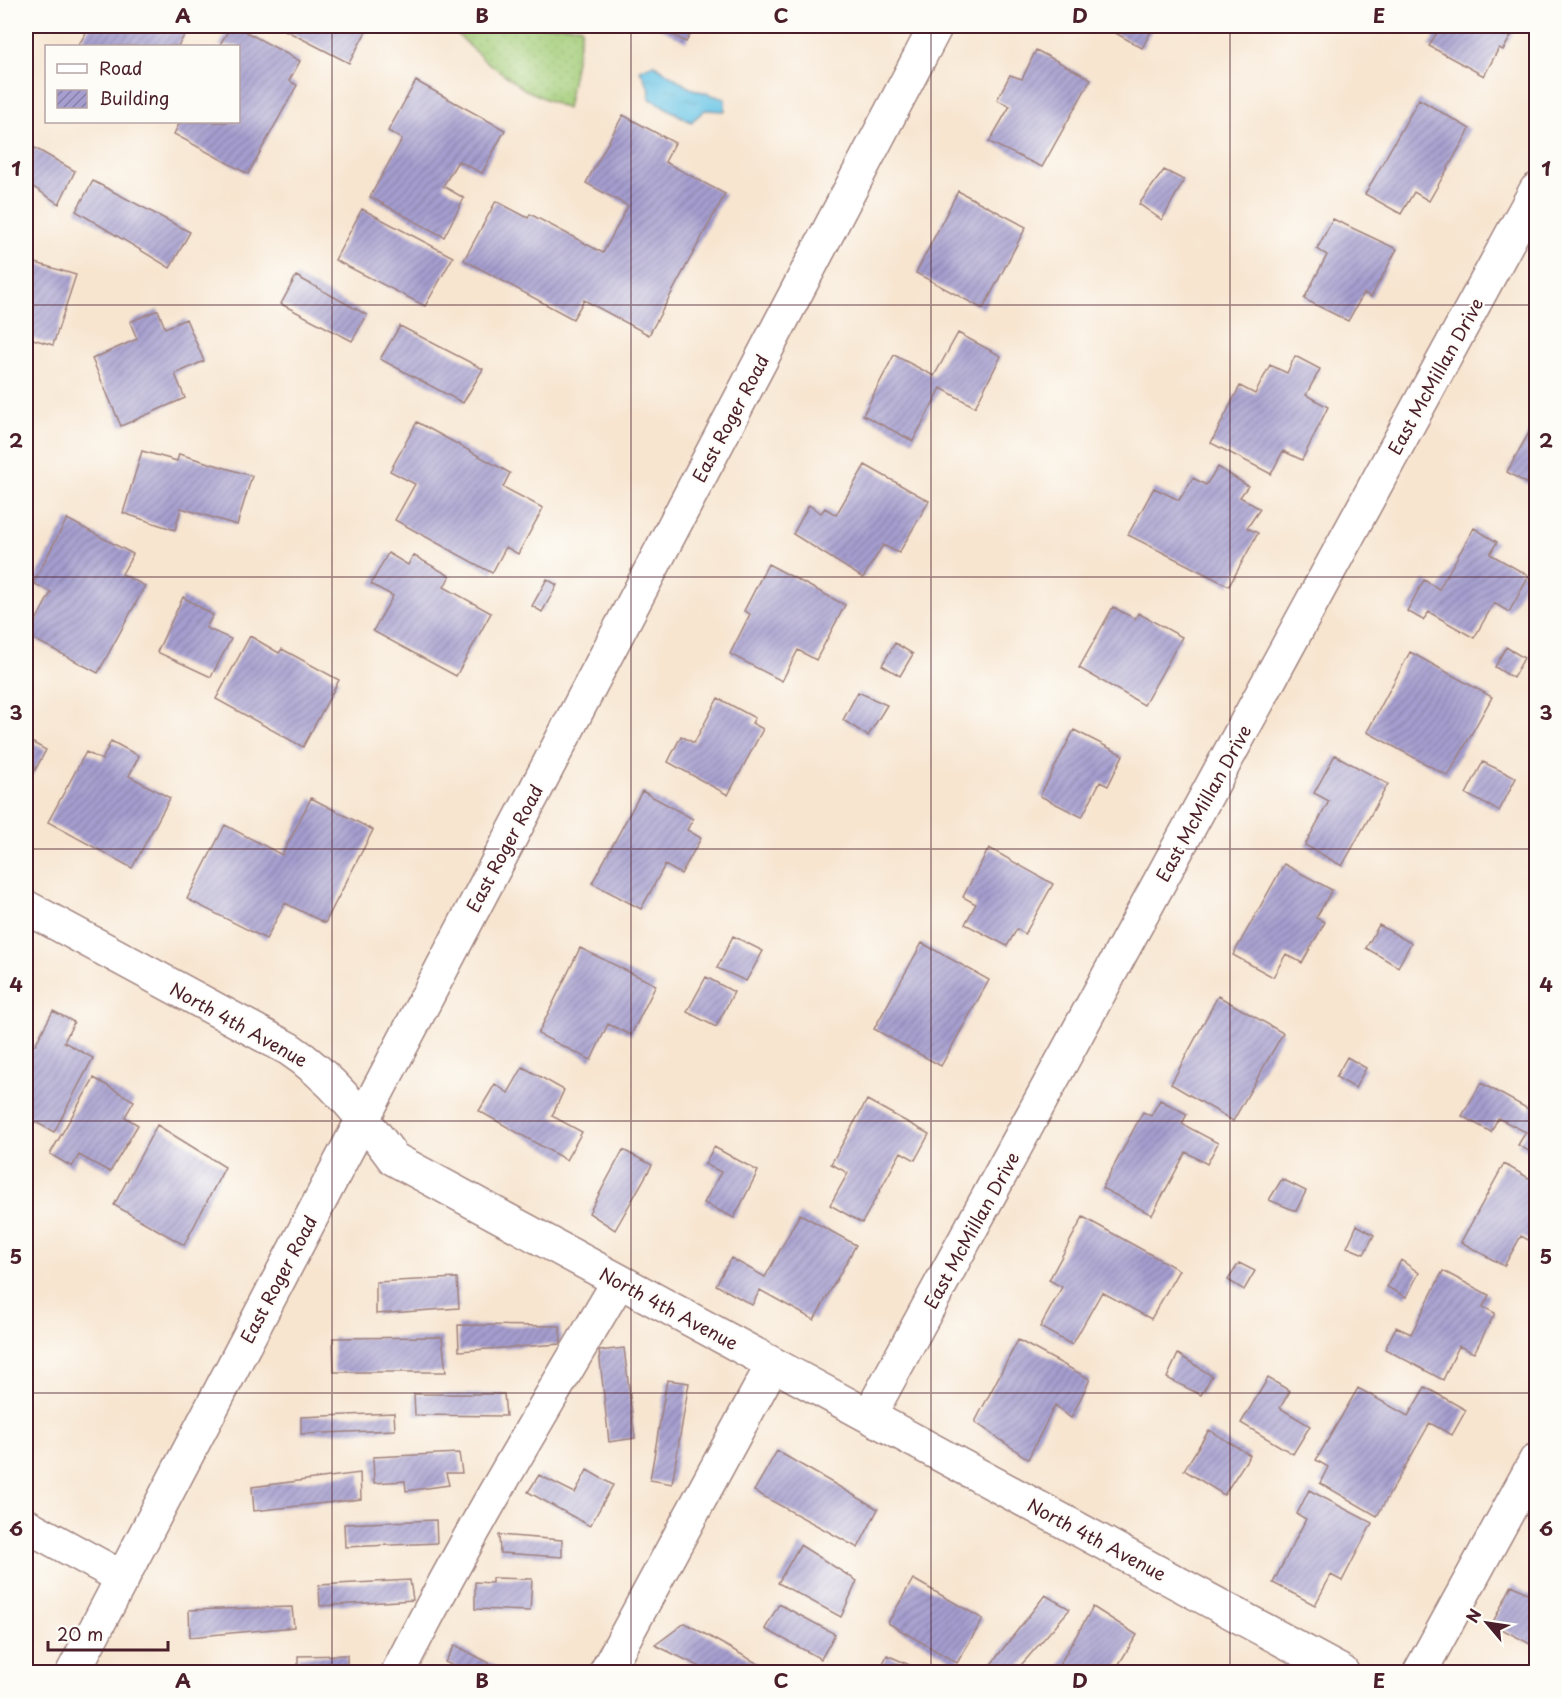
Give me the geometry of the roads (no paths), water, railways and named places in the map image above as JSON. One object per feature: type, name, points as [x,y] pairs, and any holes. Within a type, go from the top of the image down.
[{"type":"street","name":"East Roger Road","points":[[73,1672],[936,26]]},
{"type":"street","name":"East McMillan Drive","points":[[869,1416],[1536,190]]},
{"type":"street","name":"North 4th Avenue","points":[[26,907],[310,1063],[363,1117],[394,1159],[869,1416],[1293,1661],[1342,1672]]},
{"type":"street","points":[[398,1672],[420,1628],[530,1433],[619,1281]]},
{"type":"street","points":[[606,1672],[773,1364]]},
{"type":"street","points":[[1420,1672],[1536,1460]]},
{"type":"street","points":[[26,1525],[123,1578]]},
{"type":"water","points":[[653,64],[690,88],[725,99],[725,111],[705,110],[691,122],[649,98],[650,90],[640,70]]}]
